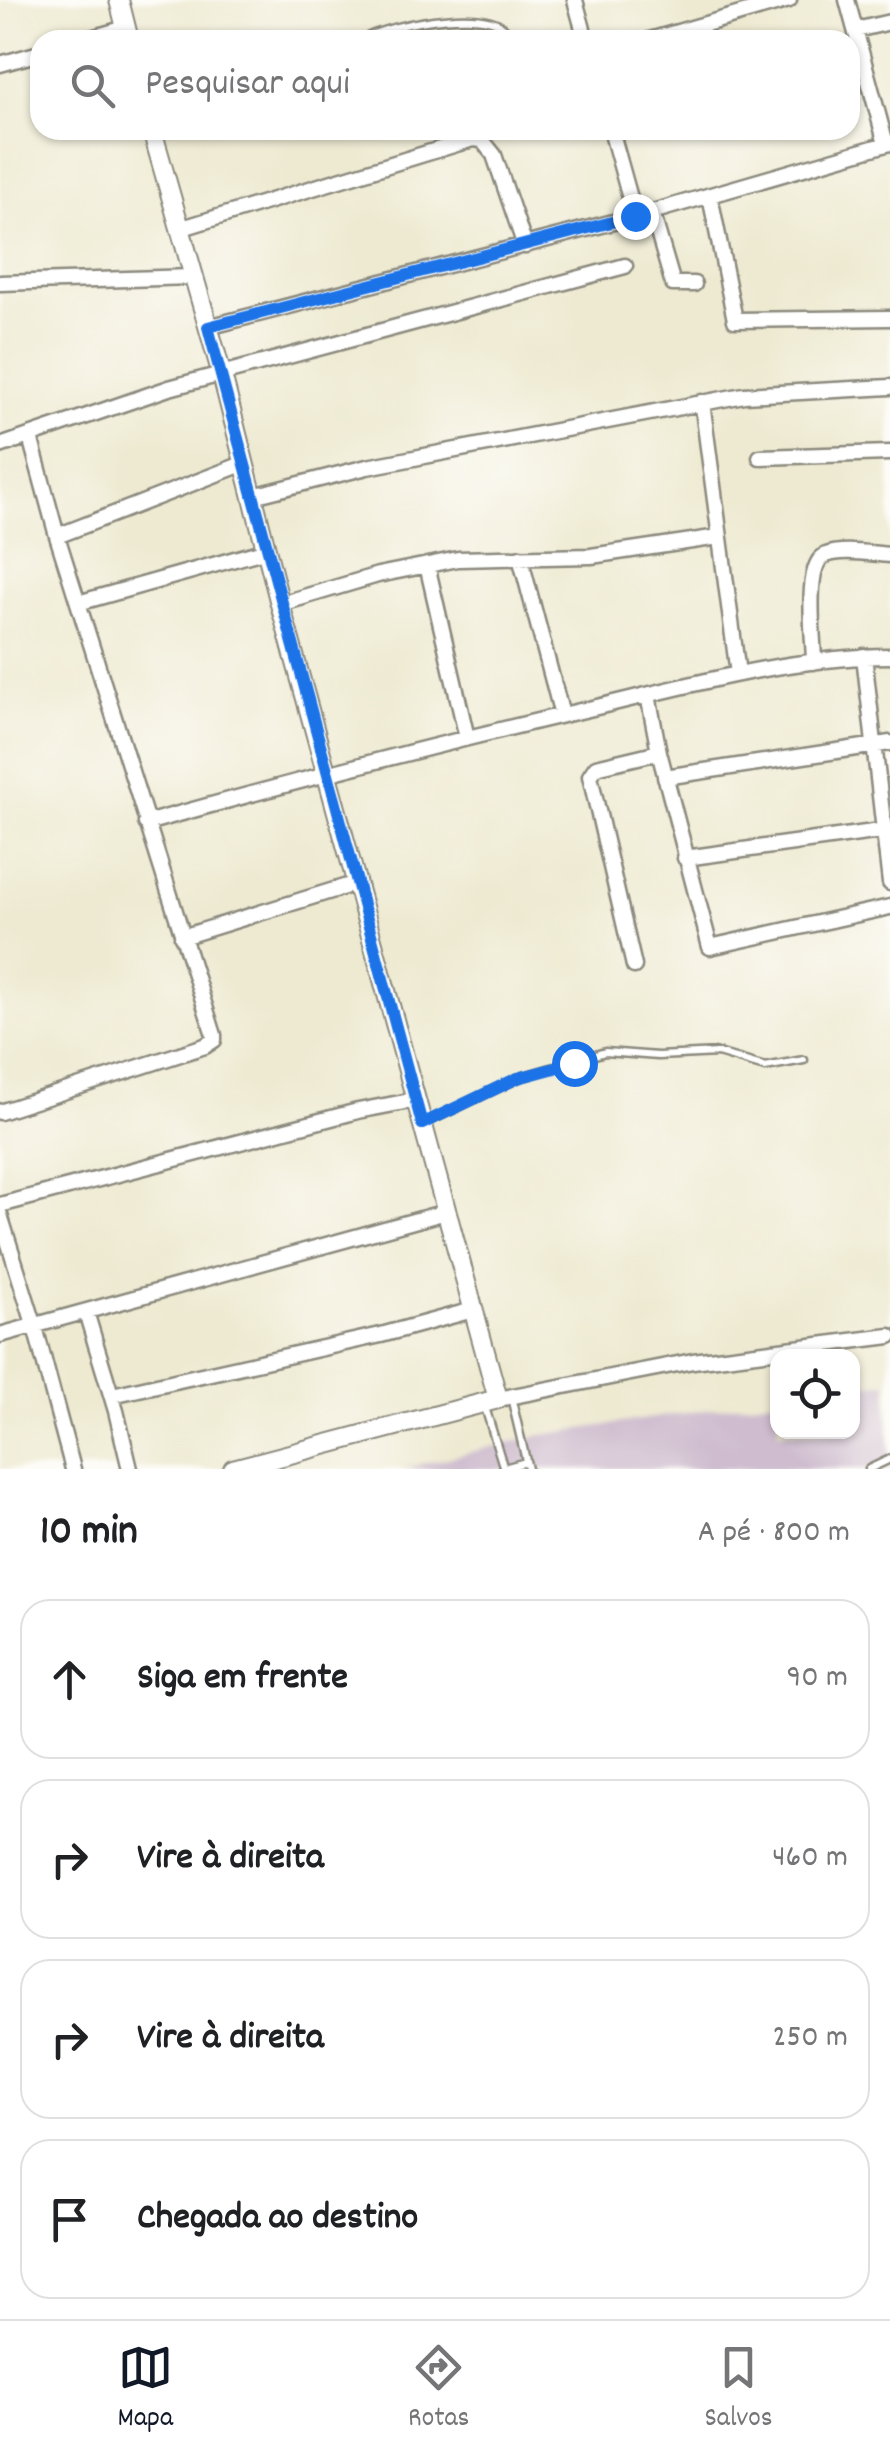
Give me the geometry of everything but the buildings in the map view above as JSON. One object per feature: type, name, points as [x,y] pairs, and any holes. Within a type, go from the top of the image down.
[{"type":"street","points":[[118,0],[126,30]]},
{"type":"street","points":[[575,0],[583,30]]},
{"type":"street","points":[[685,30],[790,0]]},
{"type":"street","points":[[847,0],[856,30],[890,22]]},
{"type":"street","points":[[208,327],[652,212],[888,144],[860,44]]},
{"type":"street","points":[[0,64],[30,55]]},
{"type":"street","points":[[155,140],[222,375],[280,604],[497,1399]]},
{"type":"street","points":[[179,229],[469,140]]},
{"type":"street","points":[[482,140],[494,156],[525,246]]},
{"type":"street","points":[[614,140],[635,216]]},
{"type":"street","points":[[710,196],[735,320],[890,318]]},
{"type":"street","points":[[652,212],[673,284],[694,284]]},
{"type":"street","points":[[0,446],[169,388],[625,266]]},
{"type":"street","points":[[0,284],[192,277]]},
{"type":"street","points":[[253,496],[366,468],[702,402],[744,395],[890,387]]},
{"type":"street","points":[[702,402],[738,674]]},
{"type":"street","points":[[0,1112],[210,1044],[214,1035],[57,536],[30,436]]},
{"type":"street","points":[[760,457],[890,453]]},
{"type":"street","points":[[57,536],[245,464]]},
{"type":"street","points":[[280,604],[458,559],[591,556],[720,538]]},
{"type":"street","points":[[78,603],[266,550]]},
{"type":"street","points":[[814,662],[812,578],[817,561],[826,555],[890,555]]},
{"type":"street","points":[[520,557],[562,715]]},
{"type":"street","points":[[427,564],[468,738]]},
{"type":"street","points":[[146,823],[326,773],[738,674],[864,656],[890,656]]},
{"type":"street","points":[[864,656],[890,884]]},
{"type":"street","points":[[648,695],[707,944],[714,948],[890,907]]},
{"type":"street","points":[[665,777],[890,744]]},
{"type":"street","points":[[634,966],[590,776],[596,766],[659,752]]},
{"type":"street","points":[[685,858],[886,830]]},
{"type":"street","points":[[182,937],[357,882]]},
{"type":"street","points":[[0,1205],[358,1111],[415,1100]]},
{"type":"street","points":[[0,1335],[446,1212]]},
{"type":"street","points":[[0,1215],[2,1234],[35,1327],[73,1469]]},
{"type":"street","points":[[112,1396],[473,1310]]},
{"type":"street","points":[[86,1312],[130,1469]]},
{"type":"street","points":[[232,1469],[497,1399],[693,1361],[890,1336]]},
{"type":"lane","points":[[378,30],[392,22],[472,8]]},
{"type":"lane","points":[[490,11],[507,30]]},
{"type":"lane","points":[[422,1124],[518,1078],[605,1052],[658,1056],[718,1053],[765,1067],[804,1060]]},
{"type":"lane","points":[[497,1399],[527,1465],[504,1469],[497,1399]]},
{"type":"lane","points":[[869,1469],[890,1459]]},
{"type":"shaded area","points":[[887,1382],[890,1469],[402,1469],[536,1436],[770,1400],[770,1439],[860,1439],[860,1386]]},
{"type":"route","points":[[574,1063],[518,1078],[422,1124],[208,327],[635,216]]}]
